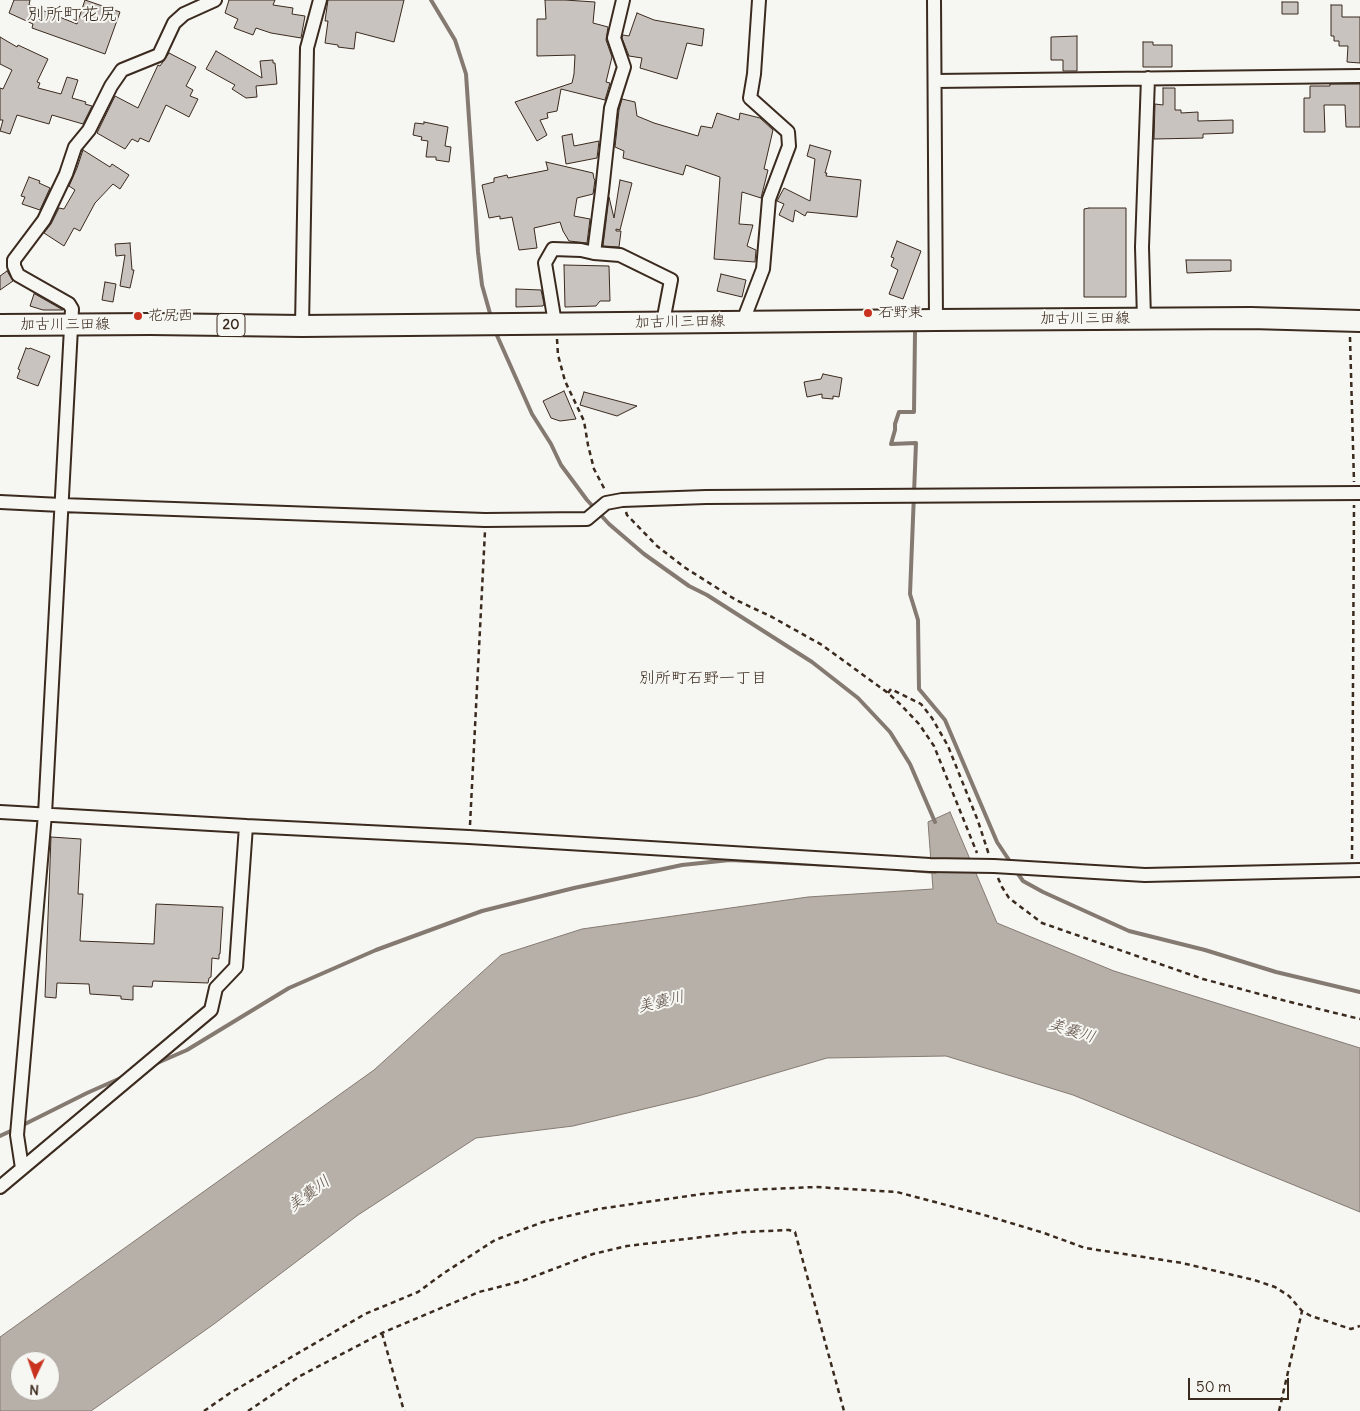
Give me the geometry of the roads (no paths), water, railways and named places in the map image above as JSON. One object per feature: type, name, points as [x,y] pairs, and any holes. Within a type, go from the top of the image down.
[{"type":"main road","name":"加古川三田線","points":[[0,325],[302,326],[1251,318],[1355,321]]},
{"type":"street","points":[[22,1168],[17,1135],[45,814],[72,309],[69,304],[18,275],[14,266],[14,260],[44,220],[66,174],[75,147],[89,130],[111,86],[122,70],[159,55],[174,24],[184,14],[215,0]]},
{"type":"street","points":[[302,326],[307,48],[320,0]]},
{"type":"street","points":[[594,252],[611,108],[624,67],[614,38],[623,0]]},
{"type":"street","points":[[743,321],[763,269],[769,198],[789,146],[788,132],[750,98],[754,74],[758,0]]},
{"type":"street","points":[[934,0],[936,320]]},
{"type":"street","points":[[935,81],[1360,76]]},
{"type":"street","points":[[1144,319],[1142,247],[1148,78]]},
{"type":"street","points":[[555,323],[546,263],[553,249],[582,250],[620,255],[671,280],[664,322]]},
{"type":"street","points":[[0,502],[486,520],[587,520],[613,502],[706,496],[1357,493]]},
{"type":"street","points":[[0,812],[469,837],[930,865],[1145,875],[1356,870]]},
{"type":"street","points":[[0,1187],[211,1010],[216,988],[236,967],[246,826]]},
{"type":"water","name":"美嚢川","points":[[950,812],[997,923],[1114,971],[1360,1048],[1360,1212],[1073,1095],[946,1056],[827,1058],[698,1096],[573,1126],[476,1138],[358,1215],[214,1324],[91,1411],[0,1411],[0,1337],[374,1070],[501,955],[582,929],[808,897],[933,889],[928,822]]},
{"type":"waterway","points":[[431,0],[455,40],[466,74],[478,252],[482,285],[491,317]]},
{"type":"waterway","points":[[495,331],[532,414],[551,444],[561,465],[587,500],[609,524],[644,554],[689,586],[707,595],[812,662],[858,698],[890,732],[910,764],[935,822]]},
{"type":"waterway","points":[[915,333],[914,412],[899,412],[891,444],[916,443],[910,594],[918,620],[919,689],[945,720],[997,842],[1011,863]]},
{"type":"waterway","points":[[155,1064],[187,1050],[289,988],[376,950],[482,911],[574,888],[682,865],[730,860],[830,865]]},
{"type":"waterway","points":[[899,869],[935,872]]},
{"type":"waterway","points":[[1016,871],[1023,881],[1043,892],[1129,931],[1205,950],[1276,972],[1360,992]]},
{"type":"waterway","points":[[21,1126],[123,1077]]},
{"type":"waterway","points":[[0,1136],[15,1129]]},
{"type":"place","name":"石野東","points":[[868,313]]},
{"type":"place","name":"花尻西","points":[[138,316]]},
{"type":"district","name":"別所町花尻","points":[[72,15]]},
{"type":"district","name":"別所町石野一丁目","points":[[703,678]]}]
